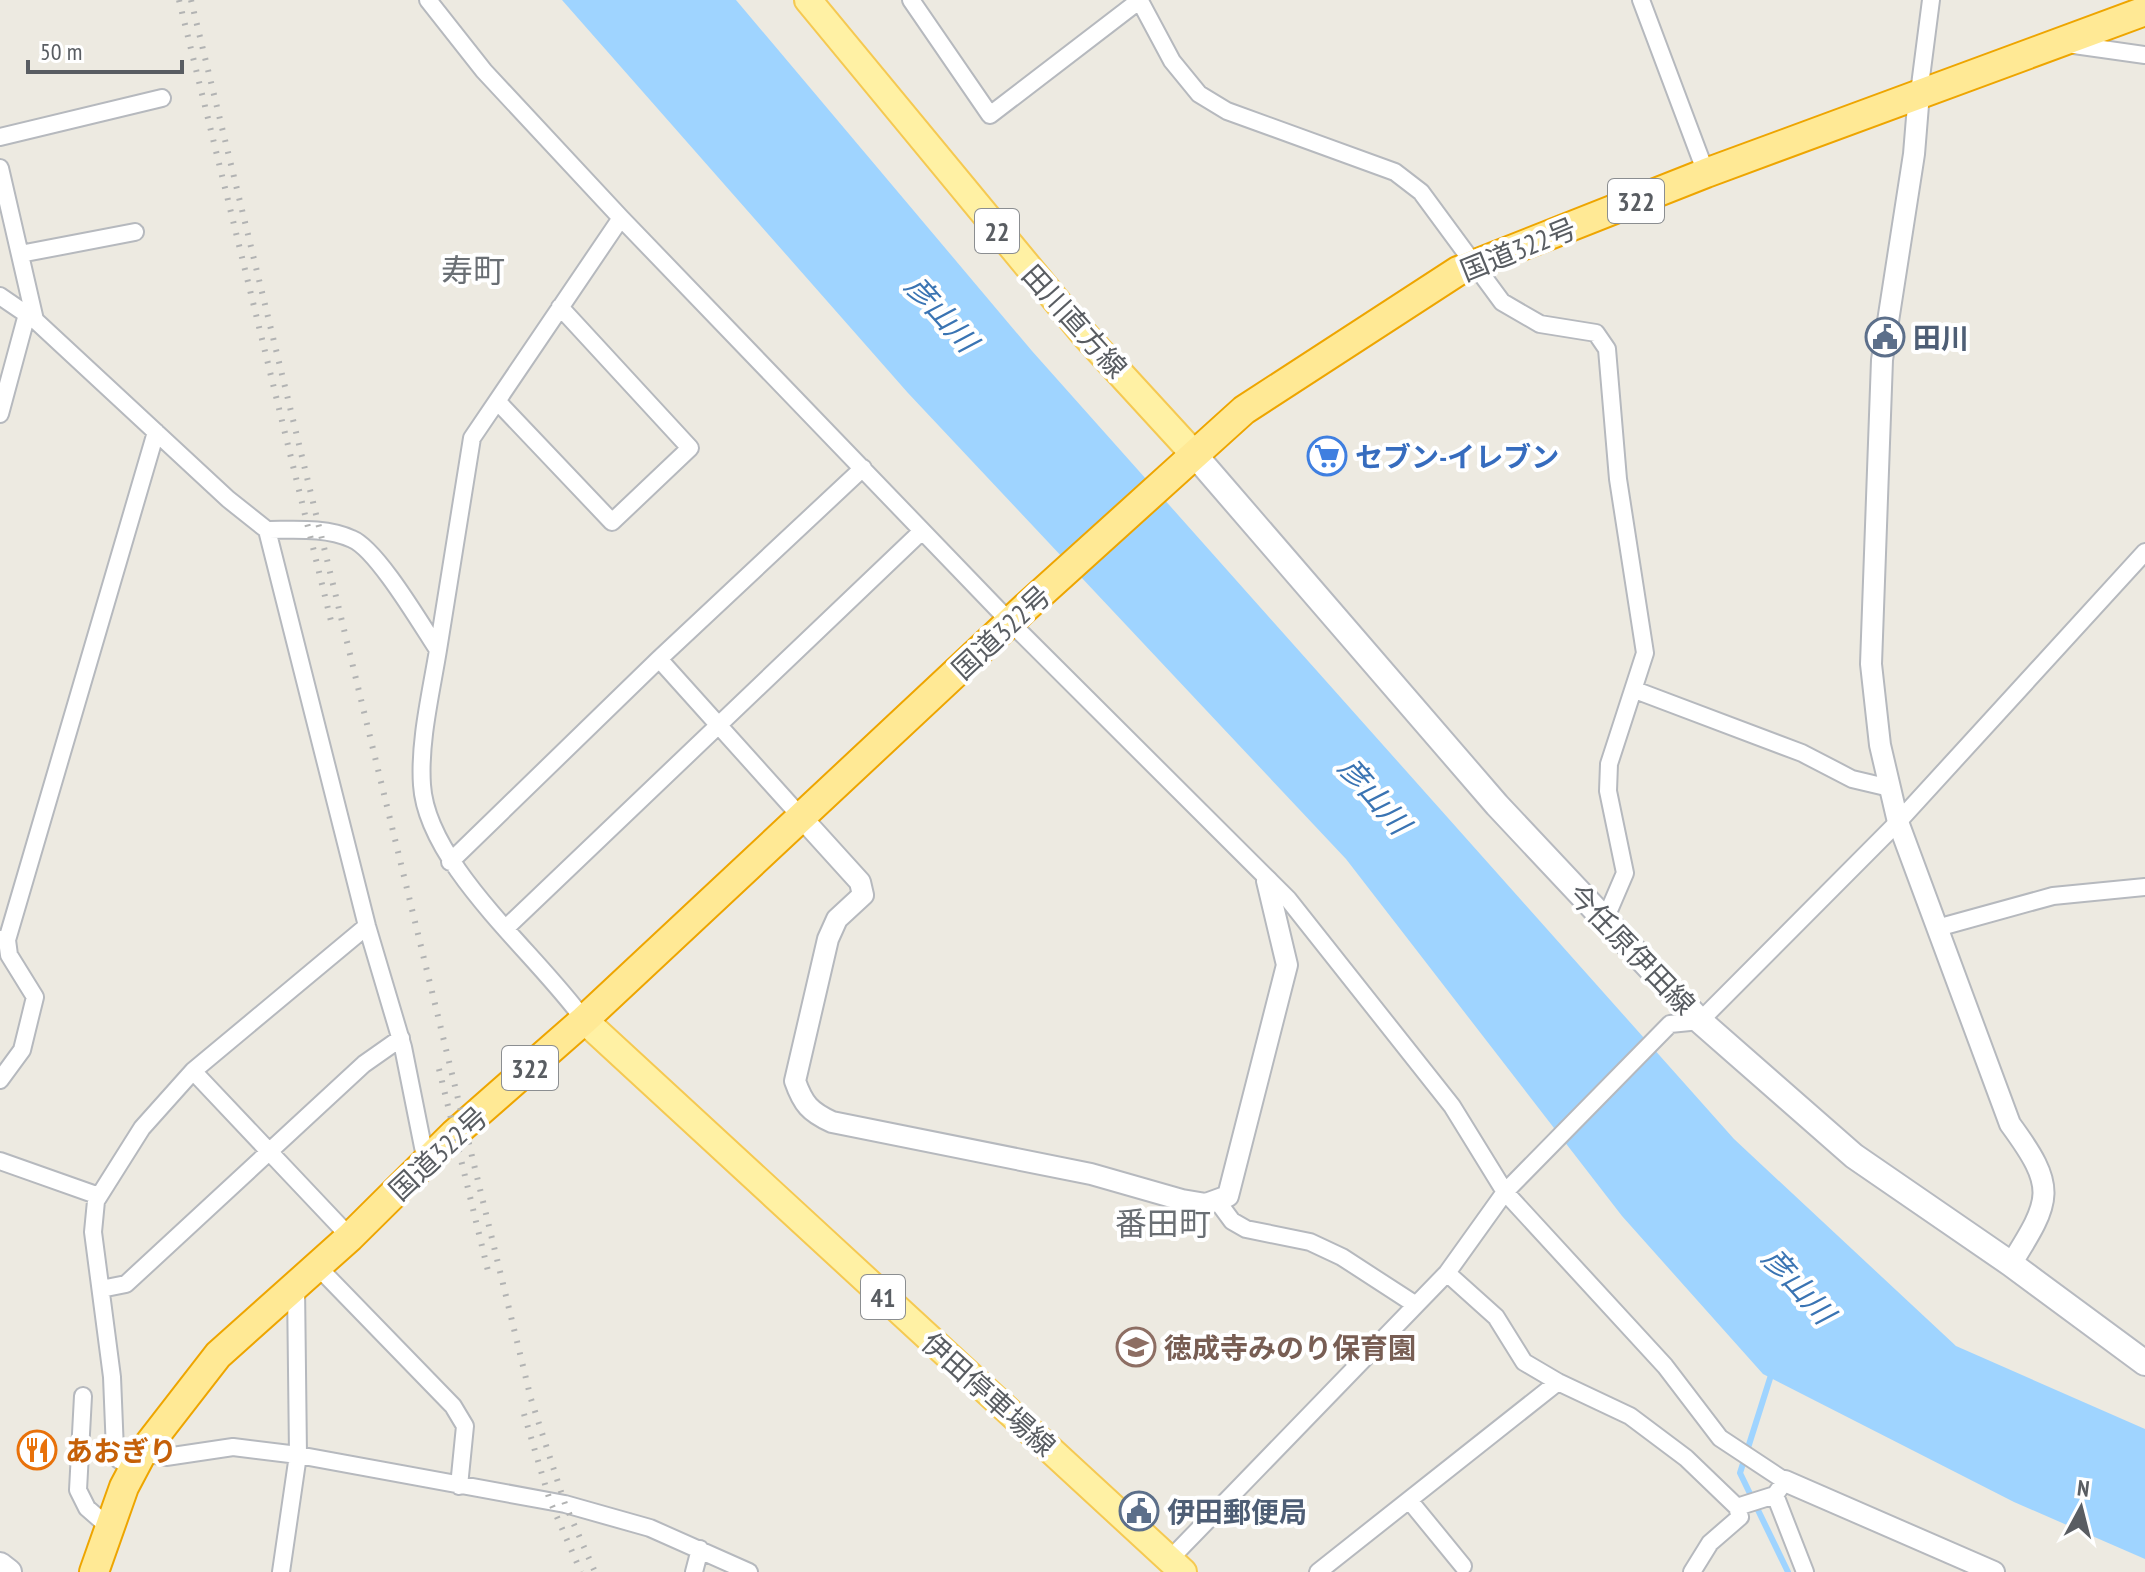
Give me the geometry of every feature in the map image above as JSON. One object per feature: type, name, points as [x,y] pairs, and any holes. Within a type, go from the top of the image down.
[{"type":"highway","name":"国道322号","points":[[94,1572],[138,1461],[218,1355],[350,1237],[426,1162],[1244,410],[1306,366],[1458,271],[1706,173],[2145,11]]},
{"type":"main road","name":"田川直方線","points":[[808,0],[1083,333],[1194,454]]},
{"type":"main road","name":"今任原伊田線","points":[[1194,454],[1604,922],[1700,1021],[1854,1156],[2011,1264],[2145,1363]]},
{"type":"main road","name":"伊田停車場線","points":[[584,1020],[1177,1565]]},
{"type":"main road","points":[[0,1565],[9,1572]]},
{"type":"street","points":[[428,0],[484,71],[621,218],[922,531],[1019,615],[1267,881],[1288,899],[1452,1106],[1510,1187],[1665,1366],[1720,1438],[1775,1491],[1986,1570]]},
{"type":"street","points":[[911,0],[990,115],[1140,1],[1172,61],[1199,94],[1227,111],[1395,172],[1421,192],[1472,266],[1502,302],[1540,324],[1596,333],[1607,349],[1618,479],[1645,653],[1609,764],[1608,791],[1625,873],[1604,922]]},
{"type":"street","points":[[1641,0],[1706,173]]},
{"type":"street","points":[[1931,0],[1914,154],[1882,360],[1871,664],[1880,745],[1898,822],[2010,1124],[2039,1167],[2045,1185],[2039,1220],[2011,1264]]},
{"type":"street","points":[[2057,43],[2145,55]]},
{"type":"street","points":[[0,137],[162,98]]},
{"type":"street","points":[[0,168],[31,317],[0,414]]},
{"type":"street","points":[[584,1020],[450,862],[431,829],[422,785],[438,650],[472,438],[621,218]]},
{"type":"street","points":[[20,254],[135,232]]},
{"type":"street","points":[[0,296],[31,317],[267,530],[367,926],[401,1038],[426,1162]]},
{"type":"street","points":[[497,401],[612,522],[690,448],[560,307]]},
{"type":"street","points":[[0,1080],[22,1050],[35,997],[9,955],[3,939],[156,432]]},
{"type":"street","points":[[450,862],[659,659],[863,468]]},
{"type":"street","points":[[267,530],[322,531],[355,539],[391,580],[438,650]]},
{"type":"street","points":[[507,927],[922,531]]},
{"type":"street","points":[[1177,1565],[1447,1273],[1510,1187],[1670,1024],[1700,1021],[1898,822],[2145,552]]},
{"type":"street","points":[[659,659],[860,882],[863,895],[837,919],[828,939],[795,1081],[802,1101],[812,1113],[832,1122],[1091,1174],[1182,1200],[1206,1204],[1218,1202],[1228,1196],[1234,1184],[1241,1133],[1287,965],[1267,881]]},
{"type":"street","points":[[1635,690],[1802,753],[1852,779],[1890,788]]},
{"type":"street","points":[[1937,928],[2053,896],[2145,887]]},
{"type":"street","points":[[367,926],[193,1071],[142,1128],[99,1196],[93,1232],[112,1377],[115,1451],[119,1460],[138,1461],[233,1447],[298,1455],[565,1504],[650,1528],[749,1572]]},
{"type":"street","points":[[101,1289],[126,1284],[364,1064],[401,1038]]},
{"type":"street","points":[[193,1071],[350,1237]]},
{"type":"street","points":[[0,1161],[99,1196]]},
{"type":"street","points":[[1218,1202],[1232,1221],[1246,1229],[1320,1247],[1342,1257],[1416,1305]]},
{"type":"street","points":[[317,1266],[453,1406],[465,1426],[459,1486]]},
{"type":"street","points":[[1447,1273],[1496,1317],[1524,1362],[1630,1416],[1686,1458],[1739,1507],[1740,1517],[1710,1543],[1692,1572]]},
{"type":"street","points":[[281,1572],[298,1455],[296,1286]]},
{"type":"street","points":[[1318,1572],[1558,1382]]},
{"type":"street","points":[[83,1396],[78,1490],[87,1508],[110,1528]]},
{"type":"street","points":[[1739,1507],[1775,1491]]},
{"type":"street","points":[[1775,1491],[1805,1572]]},
{"type":"street","points":[[1409,1500],[1463,1566]]},
{"type":"street","points":[[694,1572],[700,1549]]},
{"type":"water","name":"彦山川","points":[[562,0],[736,0],[1032,351],[1734,1139],[1956,1346],[2145,1429],[2145,1559],[2014,1502],[1763,1374],[1622,1216],[1346,859],[908,393]]},
{"type":"waterway","points":[[1772,1372],[1740,1473],[1788,1572]]},
{"type":"railway","points":[[179,0],[331,621]]},
{"type":"railway","points":[[191,0],[531,1399],[565,1504],[595,1572]]},
{"type":"railway","points":[[439,1069],[489,1275]]},
{"type":"railway","points":[[524,1414],[550,1501],[581,1572]]},
{"type":"place","name":"田川","points":[[1885,337]]},
{"type":"place","name":"セブン-イレブン","points":[[1327,456]]},
{"type":"place","name":"徳成寺みのり保育園","points":[[1136,1347]]},
{"type":"place","name":"あおぎり","points":[[37,1450]]},
{"type":"place","name":"伊田郵便局","points":[[1139,1511]]},
{"type":"district","name":"寿町","points":[[473,270]]},
{"type":"district","name":"番田町","points":[[1163,1223]]}]
